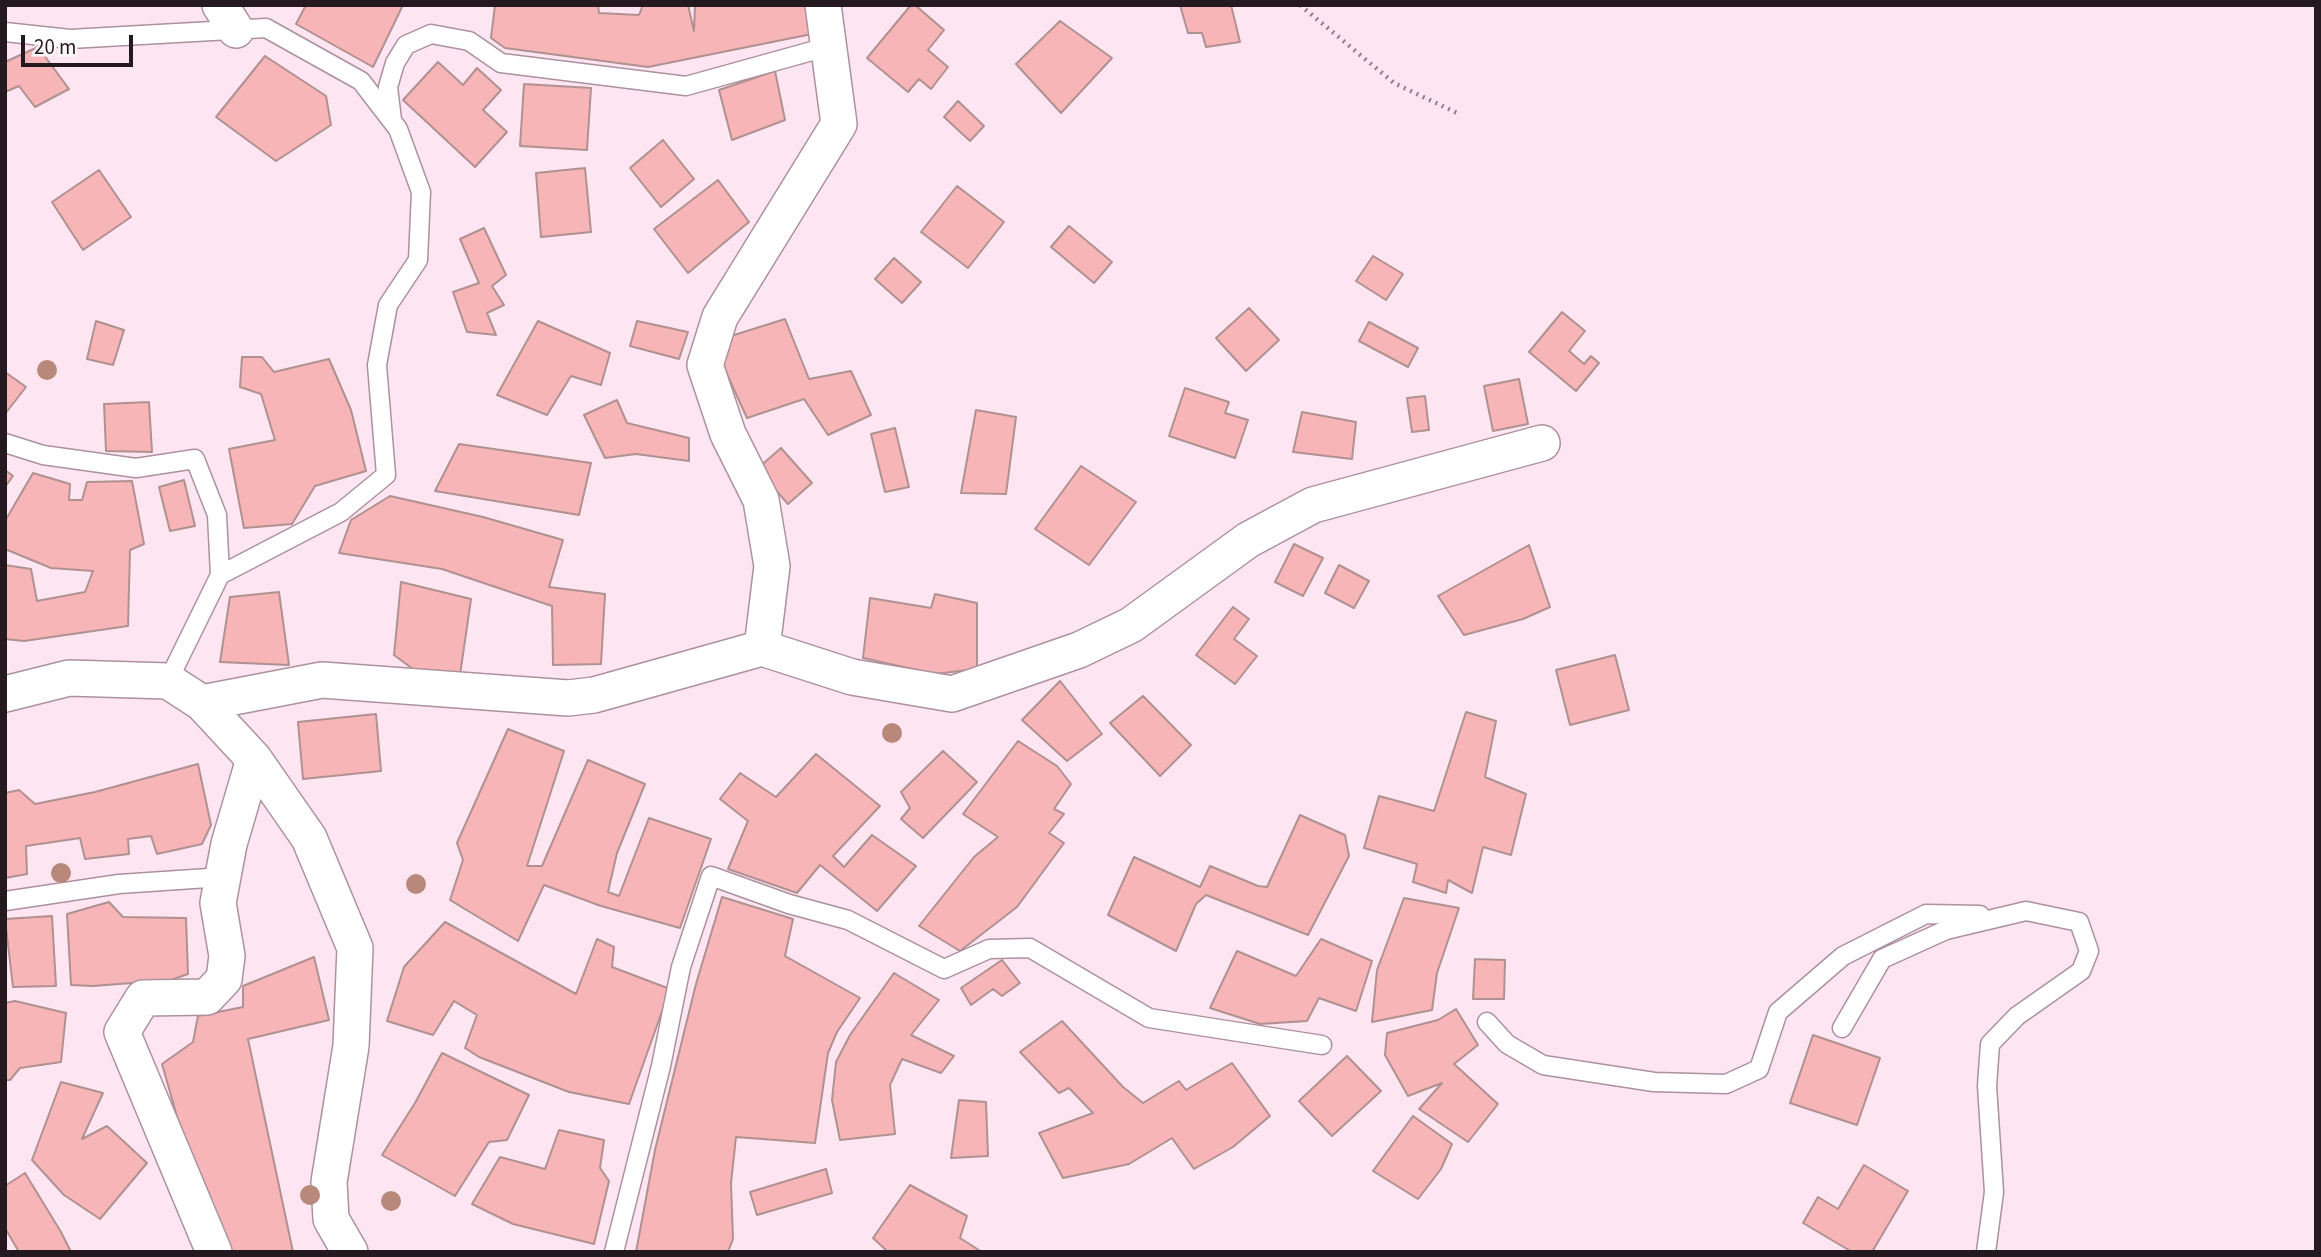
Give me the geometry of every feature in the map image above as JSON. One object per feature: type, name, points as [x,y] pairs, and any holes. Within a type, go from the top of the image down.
[{"type":"street","points":[[762,648],[772,566],[761,500],[728,434],[705,365],[720,317],[839,124],[823,5]]},
{"type":"street","points":[[202,703],[322,680],[568,698],[594,695],[762,648],[852,677],[952,694],[1079,650],[1132,625],[1248,540],[1313,505],[1542,443]]},
{"type":"street","points":[[5,694],[69,678],[168,681],[202,703],[254,759],[309,838],[355,948],[351,1046],[329,1182],[331,1219],[350,1252]]},
{"type":"street","points":[[214,1252],[122,1032],[143,998],[207,997],[224,979],[227,956],[218,903],[229,844],[254,759]]},
{"type":"lane","points":[[5,32],[70,39],[228,18],[266,28],[361,81],[398,129],[421,192],[418,260],[388,305],[377,365],[386,475],[341,512],[220,575]]},
{"type":"lane","points":[[391,120],[388,87],[395,63],[406,45],[431,34],[469,41],[501,63],[686,86],[830,46]]},
{"type":"lane","points":[[5,443],[43,455],[136,468],[195,459],[217,515],[220,575],[168,681]]},
{"type":"lane","points":[[614,1252],[661,1066],[681,967],[711,876],[789,904],[848,920],[944,970],[989,949],[1030,948],[1149,1018],[1322,1045]]},
{"type":"lane","points":[[5,901],[119,884],[223,877]]},
{"type":"lane","points":[[1842,1028],[1882,958],[1946,930],[2026,911],[2079,922],[2089,951],[2081,971],[2017,1016],[1990,1044],[1987,1086],[1994,1192],[1986,1252]]},
{"type":"lane","points":[[1487,1023],[1507,1044],[1543,1065],[1654,1082],[1727,1084],[1759,1069],[1778,1012],[1843,956],[1926,914],[2008,915]]},
{"type":"path","points":[[1300,5],[1394,83],[1457,113]]},
{"type":"building","points":[[306,5],[403,5],[373,67],[296,24]]},
{"type":"building","points":[[495,5],[598,5],[599,13],[639,15],[643,5],[688,5],[694,31],[695,5],[806,5],[812,34],[648,67],[505,48],[491,38]]},
{"type":"building","points":[[911,5],[915,5],[944,30],[928,50],[948,67],[931,89],[919,79],[908,92],[867,58]]},
{"type":"building","points":[[1180,5],[1231,5],[1240,42],[1206,47],[1202,33],[1188,33]]},
{"type":"building","points":[[1060,21],[1112,58],[1061,113],[1016,64]]},
{"type":"building","points":[[38,47],[69,89],[35,107],[19,86],[5,92],[5,62]]},
{"type":"building","points":[[265,56],[326,96],[331,125],[276,161],[216,117]]},
{"type":"building","points":[[438,62],[463,85],[477,68],[501,90],[483,110],[507,132],[475,167],[403,100]]},
{"type":"building","points":[[775,71],[785,120],[732,140],[719,90]]},
{"type":"building","points":[[524,84],[591,88],[587,150],[520,146]]},
{"type":"building","points":[[958,101],[984,126],[970,141],[944,117]]},
{"type":"building","points":[[663,140],[694,179],[661,207],[630,168]]},
{"type":"building","points":[[585,168],[591,232],[541,237],[536,173]]},
{"type":"building","points":[[99,170],[131,217],[83,250],[52,202]]},
{"type":"building","points":[[718,180],[749,222],[688,273],[654,229]]},
{"type":"building","points":[[957,186],[1004,222],[968,268],[921,232]]},
{"type":"building","points":[[1069,226],[1112,262],[1094,283],[1051,247]]},
{"type":"building","points":[[484,228],[506,275],[492,286],[504,305],[487,313],[496,335],[467,332],[453,292],[479,283],[460,239]]},
{"type":"building","points":[[1373,256],[1403,274],[1386,300],[1356,281]]},
{"type":"building","points":[[894,258],[921,282],[902,303],[875,279]]},
{"type":"building","points":[[1249,308],[1279,340],[1246,371],[1216,338]]},
{"type":"building","points":[[1562,312],[1585,331],[1569,351],[1584,364],[1591,356],[1599,363],[1576,391],[1529,352]]},
{"type":"building","points":[[785,319],[809,379],[851,371],[871,415],[828,435],[804,399],[747,418],[721,361],[731,336]]},
{"type":"building","points":[[96,321],[124,330],[113,365],[87,359]]},
{"type":"building","points":[[538,321],[610,353],[601,385],[571,376],[547,415],[497,395]]},
{"type":"building","points":[[637,321],[688,332],[679,359],[630,346]]},
{"type":"building","points":[[1369,322],[1418,348],[1408,367],[1359,341]]},
{"type":"building","points":[[242,357],[262,357],[274,372],[329,359],[351,410],[366,471],[315,486],[292,524],[244,528],[229,449],[275,440],[261,394],[240,387]]},
{"type":"building","points":[[5,372],[26,387],[5,414]]},
{"type":"building","points":[[1519,379],[1528,424],[1493,431],[1484,386]]},
{"type":"building","points":[[1185,388],[1229,402],[1225,413],[1248,420],[1235,458],[1169,436]]},
{"type":"building","points":[[1425,396],[1429,430],[1412,432],[1407,398]]},
{"type":"building","points":[[617,400],[627,423],[689,438],[689,461],[636,454],[605,458],[584,415]]},
{"type":"building","points":[[149,402],[152,452],[106,451],[104,404]]},
{"type":"building","points":[[976,410],[1016,417],[1006,494],[961,493]]},
{"type":"building","points":[[1302,412],[1356,422],[1352,459],[1293,452]]},
{"type":"building","points":[[895,428],[909,487],[885,492],[871,434]]},
{"type":"building","points":[[459,444],[591,463],[579,515],[435,491]]},
{"type":"building","points":[[781,448],[812,483],[788,504],[757,469]]},
{"type":"building","points":[[1081,466],[1136,502],[1089,565],[1035,529]]},
{"type":"building","points":[[5,470],[13,476],[5,487]]},
{"type":"building","points":[[33,473],[70,484],[69,500],[82,500],[87,482],[132,481],[144,544],[130,550],[128,626],[24,641],[5,639],[5,565],[31,569],[37,601],[85,592],[93,571],[51,568],[5,549],[5,521]]},
{"type":"building","points":[[184,480],[195,526],[170,531],[159,487]]},
{"type":"building","points":[[390,496],[483,517],[563,540],[549,587],[605,594],[601,664],[553,665],[552,606],[442,569],[339,553],[351,520]]},
{"type":"building","points":[[1294,544],[1323,558],[1303,596],[1275,582]]},
{"type":"building","points":[[1529,545],[1550,607],[1523,619],[1464,635],[1438,596]]},
{"type":"building","points":[[1339,565],[1369,581],[1354,608],[1325,593]]},
{"type":"building","points":[[401,582],[471,599],[460,675],[417,672],[394,655]]},
{"type":"building","points":[[279,592],[289,665],[220,662],[230,597]]},
{"type":"building","points":[[935,594],[977,603],[977,669],[935,674],[863,658],[870,598],[931,608]]},
{"type":"building","points":[[1233,607],[1249,619],[1234,639],[1257,656],[1235,684],[1196,655]]},
{"type":"building","points":[[1615,655],[1629,710],[1570,725],[1556,670]]},
{"type":"building","points":[[1060,681],[1102,734],[1067,761],[1022,720]]},
{"type":"building","points":[[1143,696],[1191,745],[1160,776],[1110,723]]},
{"type":"building","points":[[1466,712],[1496,721],[1485,777],[1526,794],[1511,855],[1483,847],[1472,893],[1448,880],[1446,893],[1413,882],[1417,864],[1364,848],[1379,796],[1434,811]]},
{"type":"building","points":[[376,714],[381,771],[303,779],[298,722]]},
{"type":"building","points":[[508,729],[564,751],[527,866],[542,866],[588,760],[645,784],[617,853],[608,892],[619,896],[649,818],[711,839],[680,928],[601,906],[544,885],[518,941],[450,900],[463,860],[457,843]]},
{"type":"building","points":[[1018,741],[1057,766],[1071,784],[1054,809],[1064,814],[1049,833],[1064,843],[1017,907],[960,951],[919,926],[974,857],[998,837],[963,814]]},
{"type":"building","points":[[943,751],[977,782],[923,838],[901,819],[910,808],[901,792]]},
{"type":"building","points":[[816,754],[880,806],[833,856],[844,867],[872,835],[916,866],[877,911],[820,865],[797,893],[728,869],[748,821],[720,799],[740,773],[776,797]]},
{"type":"building","points":[[198,764],[211,825],[202,844],[157,854],[151,836],[128,839],[129,854],[85,859],[80,838],[26,846],[27,874],[5,878],[5,793],[19,790],[35,804],[95,792]]},
{"type":"building","points":[[1300,815],[1345,835],[1349,856],[1308,935],[1206,895],[1196,904],[1176,951],[1108,915],[1134,857],[1200,887],[1210,866],[1258,886],[1267,887]]},
{"type":"building","points":[[722,897],[793,919],[785,956],[860,998],[837,1032],[828,1053],[815,1143],[736,1137],[731,1183],[733,1239],[728,1252],[636,1252],[655,1150],[696,984]]},
{"type":"building","points":[[1404,898],[1459,908],[1437,973],[1432,1010],[1372,1022],[1377,970]]},
{"type":"building","points":[[109,902],[123,917],[186,918],[188,974],[171,980],[71,985],[67,914]]},
{"type":"building","points":[[52,916],[56,986],[13,987],[5,919]]},
{"type":"building","points":[[445,922],[576,994],[597,939],[614,947],[612,967],[670,989],[629,1104],[569,1092],[479,1057],[465,1048],[477,1015],[454,1001],[433,1035],[387,1021],[404,967]]},
{"type":"building","points":[[1321,939],[1372,961],[1356,1011],[1319,998],[1307,1021],[1260,1024],[1210,1008],[1237,951],[1296,976]]},
{"type":"building","points":[[314,957],[329,1020],[248,1039],[293,1252],[228,1252],[182,1134],[162,1064],[193,1042],[198,1016],[243,1007],[243,986]]},
{"type":"building","points":[[1475,959],[1505,960],[1504,999],[1473,999]]},
{"type":"building","points":[[1002,960],[1020,983],[1002,996],[993,989],[971,1005],[961,988]]},
{"type":"building","points":[[894,973],[939,1000],[911,1035],[954,1056],[941,1073],[902,1059],[890,1085],[895,1134],[840,1140],[832,1100],[836,1062],[850,1035]]},
{"type":"building","points":[[15,1001],[66,1013],[61,1062],[20,1068],[10,1080],[5,1080],[5,1003]]},
{"type":"building","points":[[1456,1009],[1478,1045],[1454,1064],[1498,1104],[1468,1142],[1419,1109],[1442,1083],[1408,1096],[1385,1055],[1387,1033],[1438,1020]]},
{"type":"building","points":[[1062,1021],[1123,1087],[1143,1103],[1179,1081],[1186,1090],[1232,1063],[1270,1116],[1233,1147],[1194,1169],[1172,1138],[1129,1164],[1063,1178],[1039,1133],[1093,1113],[1069,1088],[1059,1093],[1020,1052]]},
{"type":"building","points":[[1813,1035],[1880,1058],[1857,1125],[1790,1103]]},
{"type":"building","points":[[442,1053],[529,1095],[507,1140],[489,1142],[455,1196],[382,1155]]},
{"type":"building","points":[[1347,1056],[1381,1091],[1332,1136],[1299,1101]]},
{"type":"building","points":[[61,1082],[103,1093],[82,1139],[107,1126],[147,1163],[100,1219],[64,1195],[32,1160]]},
{"type":"building","points":[[959,1100],[986,1102],[988,1156],[951,1158]]},
{"type":"building","points":[[1413,1116],[1452,1144],[1441,1169],[1418,1199],[1373,1171]]},
{"type":"building","points":[[559,1130],[604,1140],[600,1168],[609,1181],[594,1244],[513,1224],[472,1204],[500,1157],[545,1169]]},
{"type":"building","points":[[1864,1165],[1908,1191],[1872,1252],[1852,1252],[1803,1223],[1818,1197],[1838,1209]]},
{"type":"building","points":[[826,1169],[832,1193],[757,1215],[750,1192]]},
{"type":"building","points":[[25,1173],[71,1252],[19,1252],[5,1228],[5,1186]]},
{"type":"building","points":[[910,1185],[967,1216],[960,1238],[982,1252],[888,1252],[873,1238]]}]
